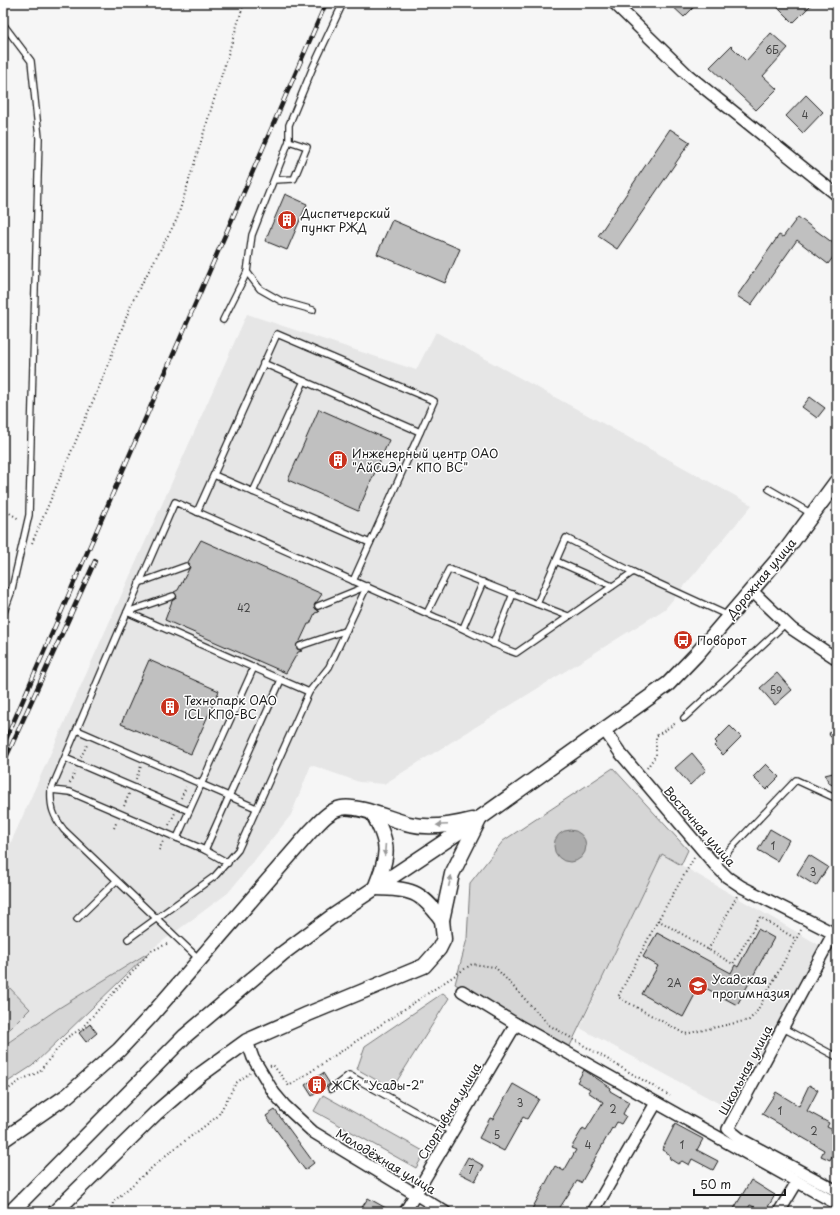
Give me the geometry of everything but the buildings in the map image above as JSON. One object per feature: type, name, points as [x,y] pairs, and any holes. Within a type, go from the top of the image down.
[{"type":"street","points":[[614,3],[688,75],[837,194]]},
{"type":"street","name":"Дорожная улица","points":[[11,1212],[126,1094],[196,1026],[283,953],[330,918],[480,818],[605,731],[668,684],[752,591],[786,550],[837,481]]},
{"type":"street","points":[[752,591],[786,623],[837,659]]},
{"type":"street","name":"Восточная улица","points":[[605,731],[641,778],[714,865],[727,877],[742,887],[835,935]]},
{"type":"street","points":[[3,1140],[68,1095],[99,1069],[150,1017],[310,832],[331,812],[342,808],[355,807],[411,824],[433,826],[456,824],[480,818]]},
{"type":"street","points":[[374,814],[384,833],[386,846],[383,869],[375,888],[401,888],[417,893],[432,905],[442,920]]},
{"type":"street","points":[[55,1212],[156,1113],[200,1075],[248,1041],[308,1014],[424,966],[439,949],[444,939],[442,920],[452,874],[480,818]]},
{"type":"street","name":"Школьная улица","points":[[835,935],[728,1129],[742,1140],[837,1191]]},
{"type":"street","points":[[462,991],[516,1024],[837,1204]]},
{"type":"street","name":"Спортивная улица","points":[[405,1212],[516,1024]]},
{"type":"street","name":"Молодёжная улица","points":[[248,1041],[258,1067],[285,1106],[313,1132],[445,1212]]},
{"type":"street","points":[[593,1212],[656,1103]]},
{"type":"street","points":[[779,1212],[797,1182]]},
{"type":"lane","points":[[223,320],[247,272],[252,235],[288,141],[289,125],[313,67],[343,3]]},
{"type":"lane","points":[[3,24],[32,61],[39,138],[29,515],[11,593],[3,615]]},
{"type":"lane","points":[[274,180],[294,179],[307,147],[288,141]]},
{"type":"lane","points":[[247,272],[260,289],[281,301],[313,310]]},
{"type":"lane","points":[[197,512],[277,334],[434,401],[353,581]]},
{"type":"lane","points":[[263,363],[420,432]]},
{"type":"lane","points":[[254,492],[304,381]]},
{"type":"lane","points":[[214,475],[370,543]]},
{"type":"lane","points":[[769,489],[812,514]]},
{"type":"lane","points":[[199,959],[64,830],[52,811],[51,790],[139,583],[176,502],[463,628],[493,644],[516,653],[632,572]]},
{"type":"lane","points":[[537,604],[566,538],[632,572],[729,616]]},
{"type":"lane","points":[[556,561],[612,586]]},
{"type":"lane","points":[[139,583],[186,566]]},
{"type":"lane","points":[[427,613],[449,569],[568,616]]},
{"type":"lane","points":[[463,628],[483,582]]},
{"type":"lane","points":[[318,606],[366,586]]},
{"type":"lane","points":[[128,939],[215,876],[238,850],[309,692],[329,667],[366,586]]},
{"type":"lane","points":[[3,590],[11,593]]},
{"type":"lane","points":[[493,644],[513,594]]},
{"type":"lane","points":[[127,612],[173,596]]},
{"type":"lane","points":[[127,612],[309,692]]},
{"type":"lane","points":[[684,718],[786,623]]},
{"type":"lane","points":[[300,646],[347,630]]},
{"type":"lane","points":[[177,838],[254,667]]},
{"type":"lane","points":[[205,850],[281,680]]},
{"type":"lane","points":[[77,730],[256,808]]},
{"type":"lane","points":[[65,758],[189,811]]},
{"type":"lane","points":[[714,865],[796,780],[835,798]]},
{"type":"lane","points":[[51,790],[70,792],[205,850],[228,863]]},
{"type":"lane","points":[[78,919],[116,881]]},
{"type":"lane","points":[[783,1028],[837,1057]]},
{"type":"lane","points":[[331,1089],[349,1075],[452,1132]]},
{"type":"path","points":[[30,549],[102,380],[133,300],[177,219],[244,3]]},
{"type":"path","points":[[3,509],[27,525]]},
{"type":"path","points":[[641,778],[656,755],[656,736],[684,718]]},
{"type":"path","points":[[700,848],[658,920],[618,997],[685,1034],[748,1020],[756,1013],[806,920]]},
{"type":"path","points":[[708,950],[742,887]]},
{"type":"path","points":[[658,920],[733,964],[760,917],[796,939]]},
{"type":"path","points":[[3,1093],[21,1080],[39,1072],[66,1038],[82,1029],[151,951],[177,939]]},
{"type":"path","points":[[289,1086],[472,964],[495,967],[550,1025],[675,1099]]},
{"type":"path","points":[[112,1212],[113,1202],[165,1156],[218,1116],[236,1083],[258,1067]]},
{"type":"shaded area","points":[[247,314],[416,370],[436,332],[752,505],[665,609],[384,784],[359,782],[311,765],[291,815],[228,893],[148,952],[3,1045],[3,860]]},
{"type":"shaded area","points":[[613,768],[688,850],[681,865],[662,854],[569,1048],[455,984],[467,939],[470,883],[503,841]]},
{"type":"shaded area","points":[[570,830],[579,833],[583,837],[586,846],[583,855],[579,859],[570,862],[561,859],[557,855],[554,846],[557,837],[561,833]]},
{"type":"shaded area","name":"Усадская прогимназия","points":[[662,854],[819,945],[731,1110],[580,1028]]},
{"type":"shaded area","points":[[151,951],[32,1066],[3,1085],[3,1046],[59,1008]]},
{"type":"shaded area","points":[[6,984],[30,1009],[11,1028],[3,1033],[3,988]]},
{"type":"shaded area","points":[[443,993],[449,998],[392,1089],[357,1069],[365,1046]]},
{"type":"shaded area","points":[[323,1095],[425,1152],[416,1168],[314,1111]]},
{"type":"railway","points":[[3,746],[326,3]]},
{"type":"railway","points":[[3,764],[95,561]]},
{"type":"place","name":"Диспетчерский пункт РЖД","points":[[287,220]]},
{"type":"place","name":"Инженерный центр ОАО \"АйСиЭл - КПО ВС\"","points":[[338,460]]},
{"type":"place","name":"Поворот","points":[[683,640]]},
{"type":"place","name":"Технопарк OAO ICL КПО-ВС","points":[[170,707]]},
{"type":"place","name":"Усадская прогимназия","points":[[698,986]]},
{"type":"place","name":"ЖСК \"Усады-2\"","points":[[317,1085]]}]
